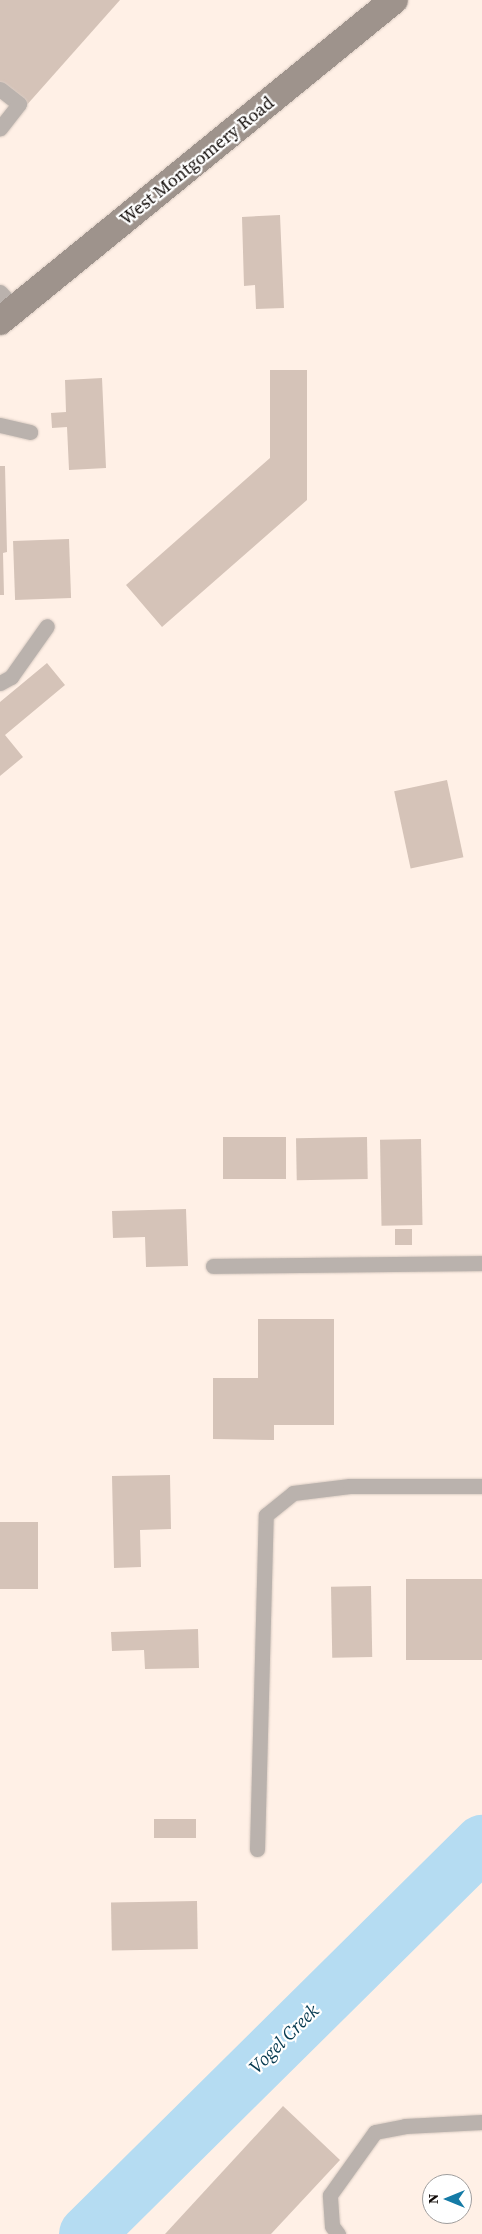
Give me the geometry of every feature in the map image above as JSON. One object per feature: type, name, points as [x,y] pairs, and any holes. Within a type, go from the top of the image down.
[{"type":"main road","name":"West Montgomery Road","points":[[5,307],[394,0]]},
{"type":"lane","points":[[0,89],[19,104],[0,128]]},
{"type":"lane","points":[[0,425],[30,432]]},
{"type":"lane","points":[[0,683],[11,677],[47,626]]},
{"type":"lane","points":[[213,1266],[482,1263]]},
{"type":"lane","points":[[257,1849],[266,1515],[293,1493],[350,1486],[482,1486]]},
{"type":"lane","points":[[338,2234],[332,2226],[330,2195],[375,2132],[404,2126],[482,2122]]},
{"type":"building","points":[[0,0],[120,0],[25,107],[0,86]]},
{"type":"building","points":[[280,215],[284,308],[256,309],[255,285],[244,286],[242,217]]},
{"type":"building","points":[[270,370],[307,370],[307,500],[162,627],[126,585],[270,458]]},
{"type":"building","points":[[102,378],[106,468],[69,470],[67,427],[52,428],[51,413],[66,412],[65,380]]},
{"type":"building","points":[[0,466],[5,466],[7,552],[3,553],[4,595],[0,595]]},
{"type":"building","points":[[69,539],[71,598],[15,600],[13,541]]},
{"type":"building","points":[[47,663],[65,685],[5,735],[23,757],[0,776],[0,702]]},
{"type":"building","points":[[447,780],[463,857],[411,869],[394,791]]},
{"type":"building","points":[[223,1137],[286,1137],[286,1179],[223,1179]]},
{"type":"building","points":[[367,1137],[368,1179],[297,1180],[296,1138]]},
{"type":"building","points":[[421,1139],[423,1225],[382,1226],[380,1140]]},
{"type":"building","points":[[186,1209],[188,1266],[146,1267],[145,1237],[113,1238],[112,1211]]},
{"type":"building","points":[[395,1229],[412,1229],[412,1245],[395,1245]]},
{"type":"building","points":[[258,1319],[334,1319],[334,1425],[274,1425],[274,1440],[213,1439],[213,1378],[258,1378]]},
{"type":"building","points":[[170,1475],[171,1529],[140,1530],[141,1567],[114,1568],[112,1476]]},
{"type":"building","points":[[0,1522],[38,1522],[38,1589],[0,1589]]},
{"type":"building","points":[[406,1579],[482,1579],[482,1660],[406,1660]]},
{"type":"building","points":[[371,1586],[372,1657],[332,1658],[331,1587]]},
{"type":"building","points":[[198,1629],[199,1668],[145,1669],[144,1650],[112,1651],[111,1632]]},
{"type":"building","points":[[154,1819],[196,1819],[196,1838],[154,1838]]},
{"type":"building","points":[[197,1901],[198,1949],[112,1950],[111,1903]]},
{"type":"building","points":[[283,2106],[340,2160],[271,2234],[165,2234]]},
{"type":"waterway","name":"Vogel Creek","points":[[87,2234],[482,1843]]}]
